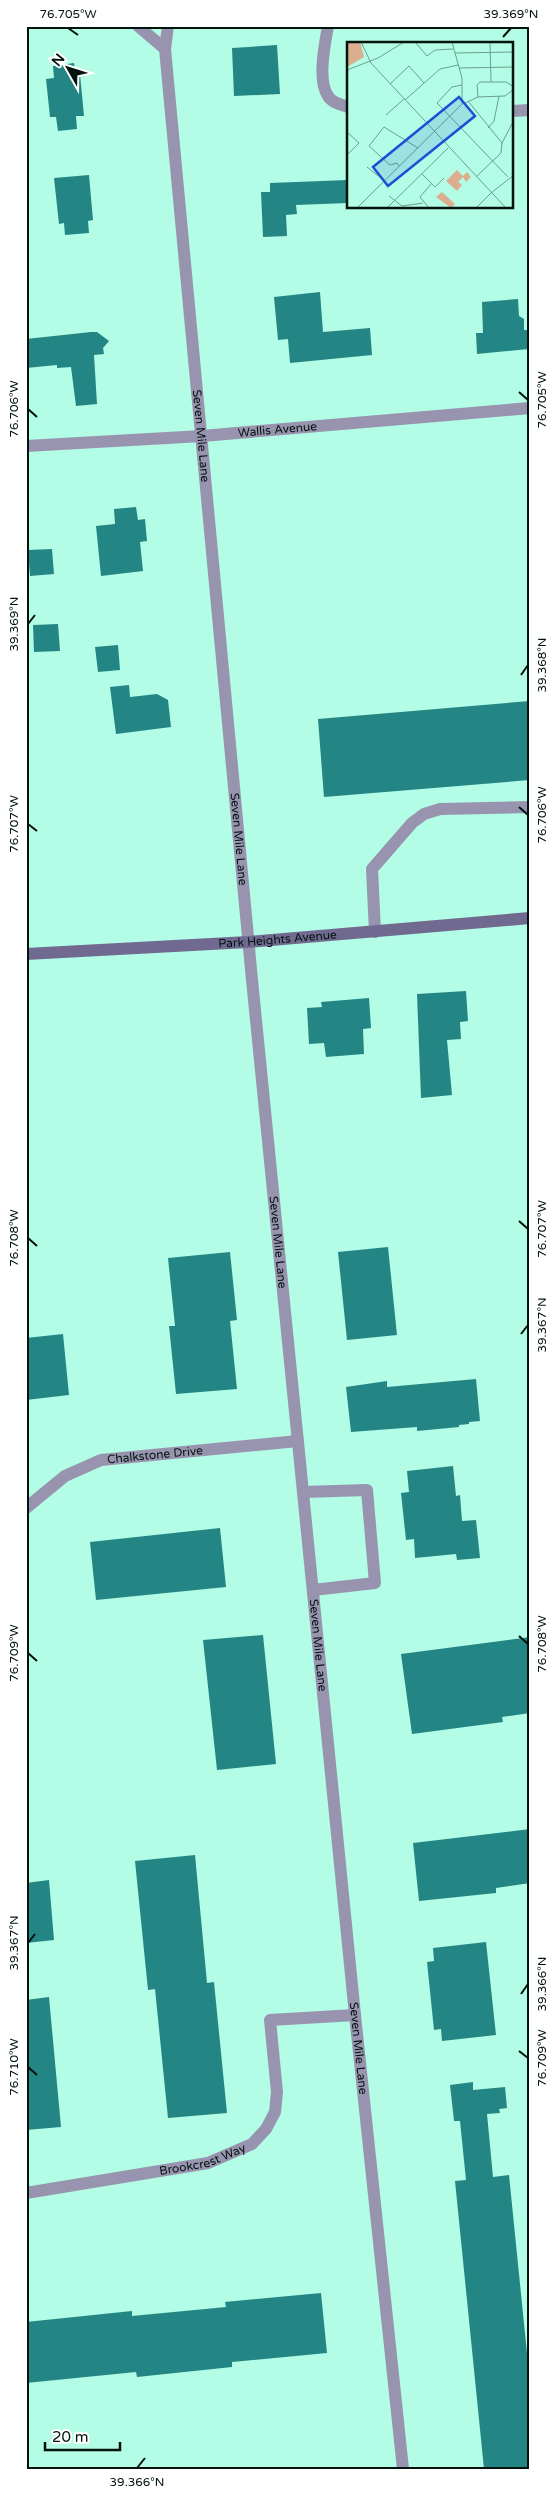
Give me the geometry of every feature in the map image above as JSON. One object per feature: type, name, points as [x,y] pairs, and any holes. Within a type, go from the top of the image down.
[{"type":"main road","name":"Park Heights Avenue","points":[[26,954],[248,942],[530,918]]},
{"type":"street","points":[[138,26],[165,49]]},
{"type":"street","name":"Seven Mile Lane","points":[[168,26],[165,49],[248,942],[354,2015],[403,2469]]},
{"type":"street","points":[[328,26],[323,61],[324,79],[328,96],[337,104],[347,108]]},
{"type":"street","points":[[514,111],[530,110]]},
{"type":"street","name":"Wallis Avenue","points":[[26,446],[202,436],[530,408]]},
{"type":"street","points":[[375,932],[372,869],[412,823],[424,814],[440,809],[530,807]]},
{"type":"street","name":"Chalkstone Drive","points":[[26,1508],[65,1476],[101,1460],[298,1441]]},
{"type":"street","points":[[303,1492],[367,1490],[375,1583],[312,1590]]},
{"type":"street","name":"Brookcrest Way","points":[[26,2193],[208,2163],[252,2144],[266,2129],[275,2112],[277,2092],[270,2020],[354,2015]]},
{"type":"building","points":[[277,45],[280,94],[234,96],[232,48]]},
{"type":"building","points":[[74,63],[75,74],[80,74],[84,116],[76,116],[77,129],[58,131],[56,117],[50,117],[46,79],[54,78],[53,66]]},
{"type":"building","points":[[89,175],[93,220],[88,221],[89,233],[65,235],[64,223],[59,224],[54,178]]},
{"type":"building","points":[[347,180],[347,203],[296,205],[297,214],[286,215],[287,236],[263,237],[261,192],[270,192],[270,183]]},
{"type":"building","points":[[320,292],[323,332],[370,328],[372,355],[290,363],[288,339],[278,340],[274,297]]},
{"type":"building","points":[[518,299],[519,316],[524,319],[524,330],[528,330],[529,349],[477,354],[476,333],[483,333],[482,302]]},
{"type":"building","points":[[97,332],[109,341],[103,348],[104,354],[94,355],[97,404],[76,406],[71,367],[57,368],[57,365],[26,368],[26,339]]},
{"type":"building","points":[[136,507],[138,520],[145,519],[147,541],[140,542],[143,571],[101,576],[96,526],[115,524],[114,509]]},
{"type":"building","points":[[52,549],[54,574],[30,576],[28,550]]},
{"type":"building","points":[[58,624],[60,651],[34,652],[33,625]]},
{"type":"building","points":[[118,645],[120,670],[98,672],[95,647]]},
{"type":"building","points":[[129,685],[130,697],[157,694],[168,700],[171,727],[116,734],[110,687]]},
{"type":"building","points":[[530,701],[530,780],[324,797],[318,719]]},
{"type":"building","points":[[466,991],[468,1021],[460,1022],[461,1039],[447,1040],[452,1095],[421,1098],[417,994]]},
{"type":"building","points":[[369,998],[371,1028],[363,1029],[364,1054],[326,1057],[324,1043],[309,1044],[307,1008],[322,1007],[321,1002]]},
{"type":"building","points":[[388,1247],[397,1335],[347,1340],[338,1252]]},
{"type":"building","points":[[230,1252],[237,1320],[230,1321],[237,1389],[176,1394],[169,1326],[175,1326],[168,1258]]},
{"type":"building","points":[[63,1334],[69,1395],[26,1400],[26,1338]]},
{"type":"building","points":[[476,1379],[480,1421],[469,1422],[469,1424],[459,1425],[459,1427],[417,1431],[417,1427],[351,1432],[346,1387],[387,1381],[387,1387]]},
{"type":"building","points":[[453,1466],[456,1496],[460,1495],[462,1521],[476,1520],[480,1558],[457,1560],[456,1554],[415,1558],[414,1539],[406,1540],[401,1493],[409,1492],[407,1471]]},
{"type":"building","points":[[220,1528],[226,1587],[96,1600],[90,1542]]},
{"type":"building","points":[[263,1635],[276,1764],[217,1770],[203,1640]]},
{"type":"building","points":[[530,1637],[530,1713],[502,1717],[503,1722],[412,1734],[401,1654]]},
{"type":"building","points":[[530,1829],[530,1883],[496,1888],[496,1893],[419,1901],[413,1843]]},
{"type":"building","points":[[195,1855],[207,1983],[214,1982],[227,2113],[168,2118],[155,1989],[148,1990],[135,1861]]},
{"type":"building","points":[[49,1880],[54,1940],[26,1943],[26,1883]]},
{"type":"building","points":[[486,1942],[496,2035],[442,2041],[441,2029],[434,2030],[427,1962],[434,1961],[433,1948]]},
{"type":"building","points":[[49,1997],[61,2127],[26,2130],[26,2000]]},
{"type":"building","points":[[473,2082],[473,2090],[505,2087],[507,2108],[499,2109],[500,2113],[487,2114],[493,2177],[509,2175],[530,2383],[530,2469],[484,2469],[455,2181],[466,2180],[460,2121],[454,2121],[450,2085]]},
{"type":"building","points":[[321,2293],[327,2353],[232,2362],[232,2367],[137,2377],[136,2372],[26,2383],[26,2322],[132,2311],[132,2316],[226,2307],[225,2302]]}]
